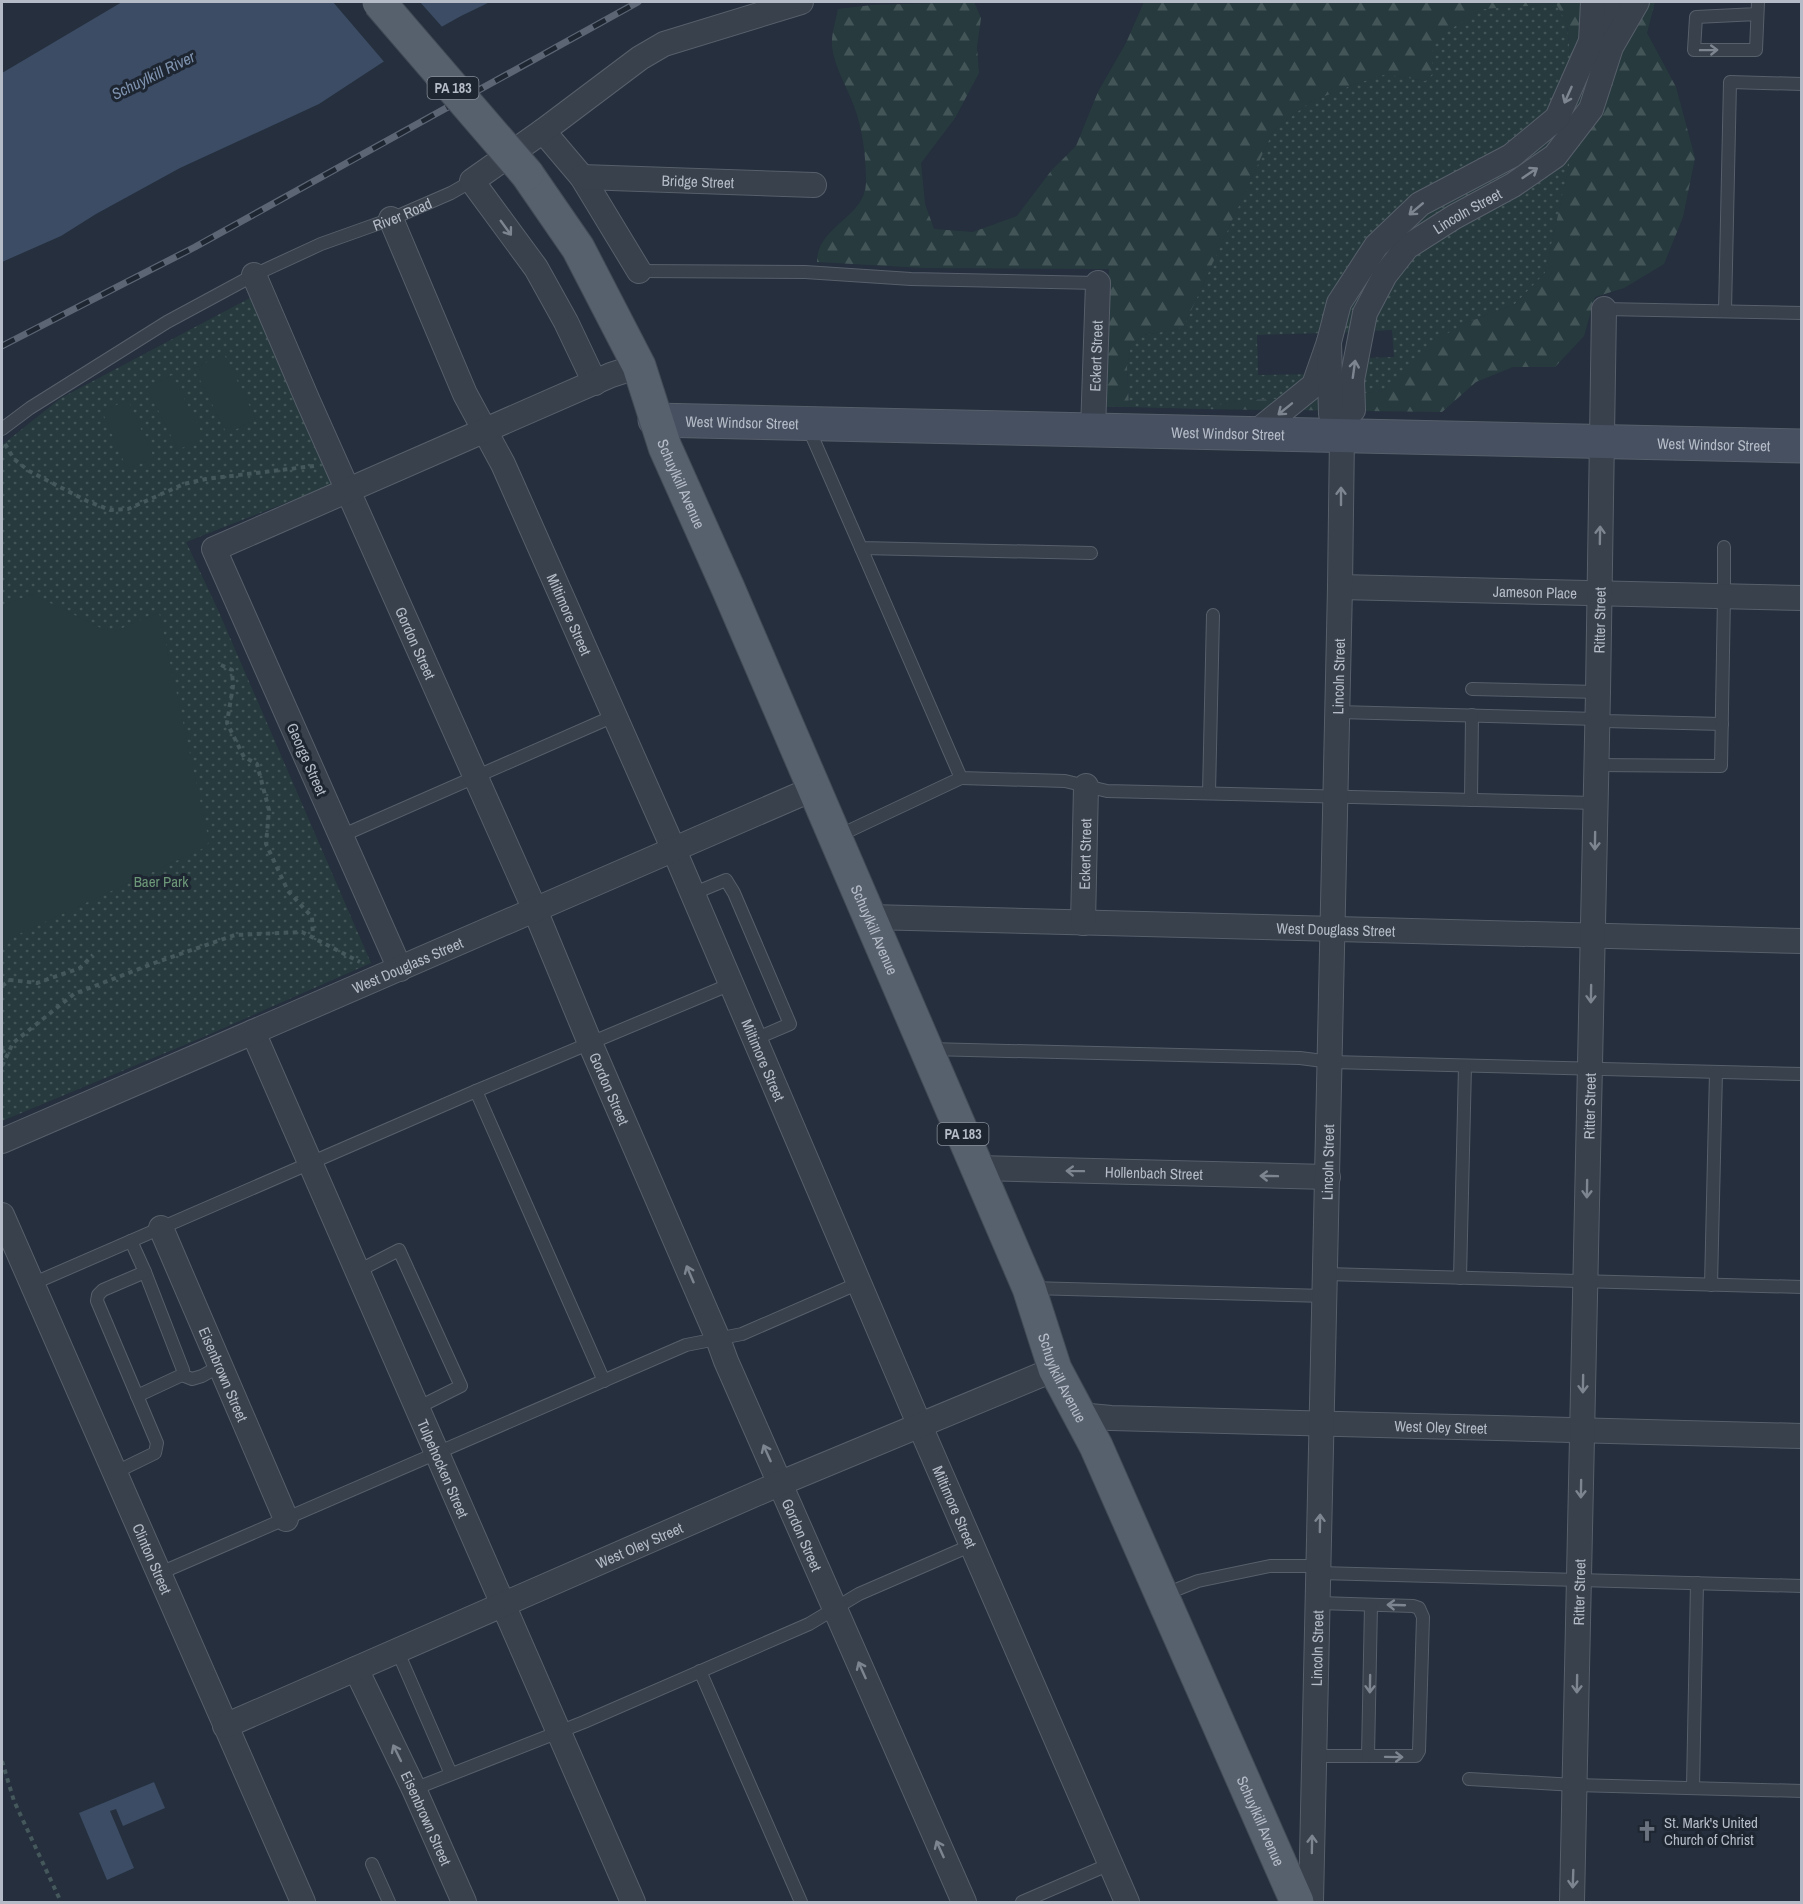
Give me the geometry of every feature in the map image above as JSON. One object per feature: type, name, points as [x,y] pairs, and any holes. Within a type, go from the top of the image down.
[{"type":"main road","name":"Schuylkill Avenue","points":[[380,2],[527,174],[578,248],[615,375],[656,420],[674,468],[729,588],[1029,1288],[1055,1369],[1096,1446],[1297,1902]]},
{"type":"main road","name":"West Windsor Street","points":[[656,420],[1093,430],[1256,432],[1341,429],[1602,441],[1802,446]]},
{"type":"street","name":"River Road","points":[[472,180],[543,131],[640,58],[664,44],[801,2]]},
{"type":"street","name":"Lincoln Street","points":[[1256,432],[1314,385],[1329,342],[1339,303],[1376,246],[1420,204],[1511,156],[1557,118],[1591,41],[1593,2]]},
{"type":"street","name":"Lincoln Street","points":[[1611,47],[1613,2]]},
{"type":"street","name":"Lincoln Street","points":[[1311,1902],[1334,929],[1341,429],[1353,410],[1353,380],[1365,313],[1385,275],[1407,247],[1513,184],[1555,156],[1591,109],[1611,47],[1637,2]]},
{"type":"street","points":[[543,131],[582,177],[639,271]]},
{"type":"street","name":"Bridge Street","points":[[582,177],[814,184]]},
{"type":"street","name":"Schuylkill Avenue","points":[[472,180],[536,268],[566,322],[615,375]]},
{"type":"street","name":"Miltimore Street","points":[[391,219],[465,394],[503,464],[674,850],[920,1426],[1127,1902]]},
{"type":"street","name":"Gordon Street","points":[[254,275],[535,910],[726,1361],[964,1902]]},
{"type":"street","name":"Eckert Street","points":[[1093,430],[1098,283]]},
{"type":"street","name":"Ritter Street","points":[[1572,1902],[1598,719],[1604,309]]},
{"type":"street","name":"Lincoln Street","points":[[1329,342],[1331,414],[1341,429]]},
{"type":"street","points":[[350,491],[615,375]]},
{"type":"street","name":"George Street","points":[[350,491],[214,549],[341,836],[392,972]]},
{"type":"street","name":"Jameson Place","points":[[1340,587],[1802,598]]},
{"type":"street","name":"Eckert Street","points":[[1083,923],[1086,786]]},
{"type":"street","name":"West Douglass Street","points":[[2,1141],[814,788]]},
{"type":"street","name":"West Douglass Street","points":[[870,917],[1802,941]]},
{"type":"street","name":"Tulpehocken Street","points":[[253,1032],[633,1902]]},
{"type":"street","name":"Hollenbach Street","points":[[978,1168],[1328,1177]]},
{"type":"street","name":"Clinton Street","points":[[2,1215],[303,1902]]},
{"type":"street","name":"Eisenbrown Street","points":[[161,1228],[286,1519]]},
{"type":"street","name":"West Oley Street","points":[[225,1726],[502,1604],[1055,1369]]},
{"type":"street","name":"West Oley Street","points":[[1079,1415],[1111,1418],[1802,1436]]},
{"type":"street","name":"Eisenbrown Street","points":[[356,1669],[414,1789],[464,1902]]},
{"type":"lane","points":[[1758,8],[1756,50],[1694,50],[1696,17],[1758,8]]},
{"type":"lane","points":[[1725,311],[1730,82],[1802,84]]},
{"type":"lane","name":"River Road","points":[[2,429],[30,408],[167,322],[254,275],[321,244],[391,219],[472,180]]},
{"type":"lane","points":[[639,271],[805,272],[911,279],[1098,283]]},
{"type":"lane","points":[[1604,309],[1802,313]]},
{"type":"lane","points":[[807,423],[961,778]]},
{"type":"lane","points":[[1596,765],[1721,766],[1724,547]]},
{"type":"lane","points":[[861,548],[1091,553]]},
{"type":"lane","points":[[1209,794],[1213,615]]},
{"type":"lane","points":[[1472,689],[1598,692]]},
{"type":"lane","points":[[1338,712],[1722,724]]},
{"type":"lane","points":[[1471,800],[1472,715]]},
{"type":"lane","points":[[341,836],[614,716]]},
{"type":"lane","points":[[836,837],[961,778],[1065,781],[1107,791],[1596,803]]},
{"type":"lane","points":[[693,894],[726,880],[790,1024],[755,1040]]},
{"type":"lane","points":[[32,1284],[476,1091],[731,984]]},
{"type":"lane","points":[[925,1049],[1802,1074]]},
{"type":"lane","points":[[1460,1278],[1465,1065]]},
{"type":"lane","points":[[1711,1285],[1716,1071]]},
{"type":"lane","points":[[476,1091],[604,1381]]},
{"type":"lane","points":[[131,1241],[183,1370],[182,1375]]},
{"type":"lane","points":[[358,1272],[399,1250],[461,1386],[417,1408]]},
{"type":"lane","points":[[114,1473],[154,1454],[157,1443],[97,1300],[103,1290],[145,1272]]},
{"type":"lane","points":[[1029,1288],[1326,1285],[1460,1278],[1802,1287]]},
{"type":"lane","points":[[158,1574],[686,1345],[742,1334],[859,1283]]},
{"type":"lane","points":[[137,1396],[182,1375],[192,1379],[220,1366]]},
{"type":"lane","points":[[414,1789],[558,1732],[809,1624],[858,1594],[972,1545]]},
{"type":"lane","points":[[1162,1595],[1198,1581],[1270,1566],[1579,1580],[1802,1586]]},
{"type":"lane","points":[[1693,1788],[1697,1583]]},
{"type":"lane","points":[[1315,1756],[1416,1756],[1419,1750],[1423,1617],[1419,1608],[1413,1606],[1318,1603]]},
{"type":"lane","points":[[1368,1756],[1371,1605]]},
{"type":"lane","points":[[397,1650],[451,1774]]},
{"type":"lane","points":[[700,1671],[801,1902]]},
{"type":"lane","points":[[1469,1779],[1575,1785],[1802,1791]]},
{"type":"lane","points":[[372,1864],[389,1902]]},
{"type":"lane","points":[[1023,1902],[1110,1864]]},
{"type":"path","points":[[2,438],[14,459],[29,471],[87,501],[110,510],[128,509],[184,484],[206,479],[336,463]]},
{"type":"path","points":[[221,664],[232,670],[233,686],[227,723],[244,757],[257,764],[269,810],[266,844],[288,891],[312,917],[314,938]]},
{"type":"path","points":[[2,1066],[13,1044],[74,994],[235,935],[302,932],[392,972]]},
{"type":"path","points":[[2,986],[10,980],[37,983],[80,968],[93,955]]},
{"type":"path","points":[[2,1048],[6,1057]]},
{"type":"path","points":[[2,1761],[14,1801],[61,1902]]},
{"type":"green space","points":[[974,2],[981,18],[977,47],[979,73],[955,118],[921,163],[925,204],[934,229],[973,232],[1017,216],[1051,171],[1076,146],[1098,92],[1126,43],[1144,2],[1655,2],[1647,33],[1676,87],[1695,158],[1683,217],[1664,264],[1624,288],[1595,297],[1584,336],[1555,367],[1513,367],[1476,382],[1442,412],[1200,409],[1242,400],[1321,398],[1384,391],[1430,343],[1466,323],[1515,304],[1545,273],[1577,130],[1567,23],[1556,4],[1483,9],[1433,40],[1432,74],[1425,81],[1386,74],[1355,84],[1310,102],[1273,131],[1184,326],[1143,335],[1131,344],[1127,367],[1129,407],[1105,407],[1109,269],[925,268],[817,262],[819,250],[825,239],[858,205],[864,195],[866,183],[865,154],[860,124],[835,61],[832,46],[838,9],[872,5]]},
{"type":"green space","points":[[1556,4],[1567,23],[1577,130],[1545,273],[1515,304],[1466,323],[1404,372],[1384,391],[1321,398],[1242,400],[1200,409],[1129,407],[1127,367],[1131,344],[1143,335],[1184,326],[1273,131],[1310,102],[1355,84],[1386,74],[1425,81],[1432,74],[1432,40],[1483,9]],"holes":[[[1392,330],[1394,357],[1336,359],[1335,333]],[[1326,333],[1327,374],[1258,375],[1257,335]]]},
{"type":"green space","name":"Baer Park","points":[[250,298],[334,484],[186,542],[218,610],[371,963],[201,1038],[2,1121],[2,445],[61,398]]},
{"type":"green space","points":[[224,354],[256,419],[227,434],[194,368]]},
{"type":"green space","points":[[172,375],[204,437],[178,450],[147,388]]},
{"type":"green space","points":[[128,400],[154,458],[127,469],[102,411]]},
{"type":"green space","points":[[32,594],[111,633],[159,612],[209,841],[206,847],[2,942],[2,606]]},
{"type":"water","name":"Schuylkill River","points":[[122,2],[490,2],[409,45],[319,104],[180,168],[61,236],[2,262],[2,73]]},
{"type":"water","points":[[154,1782],[165,1808],[123,1826],[116,1809],[110,1811],[134,1868],[107,1880],[79,1813]]},
{"type":"pier","points":[[333,2],[420,2],[444,29],[386,64]]},
{"type":"railway","points":[[2,346],[195,247],[638,2]]},
{"type":"place","name":"St. Mark's United Church of Christ","points":[[1647,1831]]}]
